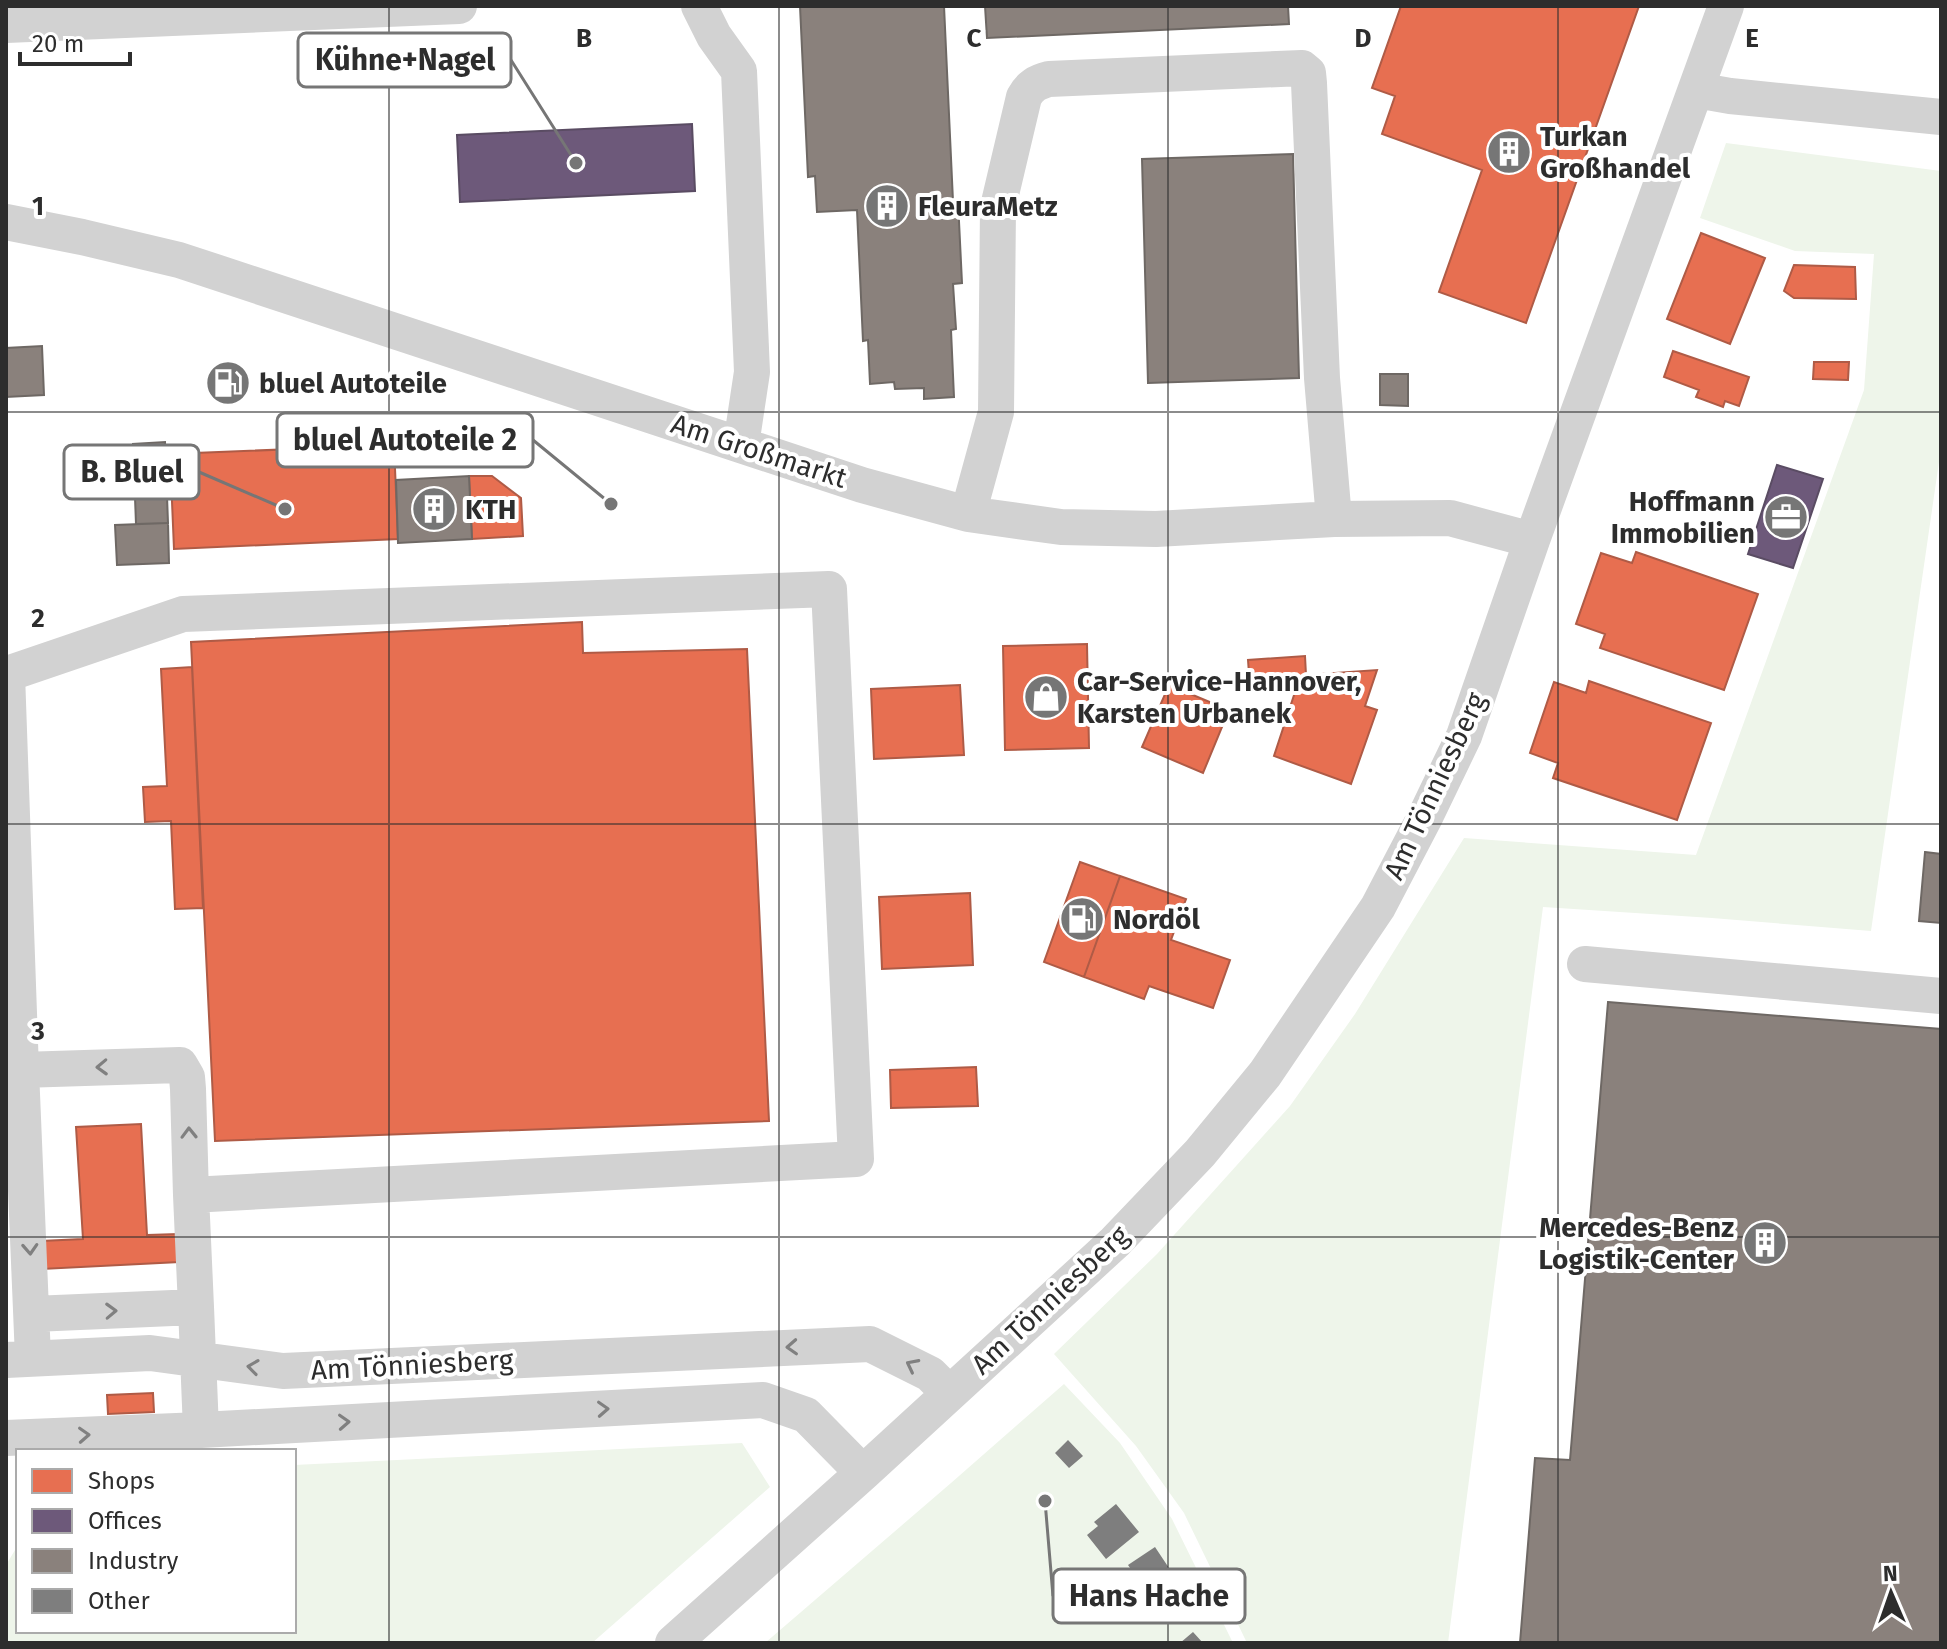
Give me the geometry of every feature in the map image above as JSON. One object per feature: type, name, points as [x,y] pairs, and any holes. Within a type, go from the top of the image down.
[{"type":"street","points":[[6,25],[459,6]]},
{"type":"street","points":[[699,6],[714,36],[739,71],[752,372],[741,445]]},
{"type":"street","name":"Am Tönniesberg","points":[[673,1643],[1115,1242],[1200,1153],[1273,1061],[1378,907],[1464,736],[1726,6]]},
{"type":"street","points":[[968,514],[996,412],[998,207],[1024,97],[1029,88],[1049,79],[1302,68],[1308,73],[1309,83],[1322,378],[1334,519]]},
{"type":"street","points":[[1696,90],[1941,117]]},
{"type":"street","name":"Am Großmarkt","points":[[6,222],[179,260],[862,485],[968,514],[1061,527],[1156,529],[1334,519],[1450,518],[1532,540]]},
{"type":"street","points":[[20,1359],[33,1314],[7,674],[183,614],[829,589],[856,1159],[191,1195]]},
{"type":"street","points":[[1585,964],[1941,996]]},
{"type":"street","points":[[21,1070],[180,1065],[187,1077],[201,1430]]},
{"type":"street","points":[[33,1314],[196,1307]]},
{"type":"street","name":"Am Tönniesberg","points":[[20,1359],[150,1353],[283,1371],[870,1344],[930,1374],[949,1393]]},
{"type":"street","name":"Am Tönniesberg","points":[[20,1445],[201,1430],[763,1400],[806,1415],[863,1473]]},
{"type":"shaded area","points":[[1726,143],[1941,171],[1941,448],[1871,931],[1543,907],[1448,1643],[1247,1643],[1184,1513],[1136,1446],[1054,1354],[1157,1254],[1290,1106],[1355,1014],[1464,838],[1696,855],[1864,390],[1874,254],[1795,251],[1700,218]]},
{"type":"shaded area","points":[[1064,1384],[1120,1443],[1172,1519],[1233,1643],[765,1643],[951,1483]]},
{"type":"shaded area","points":[[742,1443],[770,1487],[592,1643],[6,1643],[6,1565],[16,1548],[16,1633],[296,1633],[296,1465]]},
{"type":"building: Shops","name":"Turkan Großhandel","points":[[1401,6],[1639,6],[1526,323],[1439,292],[1482,170],[1382,134],[1395,96],[1372,88]]},
{"type":"building: Shops","points":[[1701,233],[1765,258],[1730,344],[1667,319]]},
{"type":"building: Shops","points":[[1794,265],[1855,267],[1856,299],[1794,298],[1784,291]]},
{"type":"building: Shops","points":[[1673,351],[1749,377],[1739,406],[1725,401],[1723,407],[1696,397],[1699,390],[1664,377]]},
{"type":"building: Shops","points":[[1814,362],[1849,362],[1848,380],[1813,379]]},
{"type":"building: Shops","points":[[394,445],[398,539],[174,549],[170,454]]},
{"type":"building: Shops","points":[[469,476],[492,476],[521,498],[523,536],[472,539]]},
{"type":"building: Shops","points":[[1636,552],[1758,594],[1724,690],[1600,648],[1605,634],[1576,624],[1601,553],[1632,563]]},
{"type":"building: Shops","points":[[582,622],[583,653],[747,649],[769,1121],[215,1141],[191,642]]},
{"type":"building: Shops","name":"Car-Service-Hannover, Karsten Urbanek","points":[[1087,644],[1089,748],[1005,750],[1003,646]]},
{"type":"building: Shops","points":[[1305,656],[1306,675],[1377,670],[1365,706],[1377,710],[1351,784],[1274,756],[1297,686],[1250,687],[1248,660]]},
{"type":"building: Shops","points":[[192,667],[203,908],[175,909],[171,821],[145,822],[143,787],[167,786],[161,669]]},
{"type":"building: Shops","points":[[1589,681],[1711,723],[1677,820],[1553,778],[1558,763],[1530,753],[1554,682],[1586,693]]},
{"type":"building: Shops","points":[[960,685],[964,755],[874,759],[871,689]]},
{"type":"building: Shops","points":[[1169,685],[1229,710],[1203,773],[1142,747]]},
{"type":"building: Shops","name":"Nordöl","points":[[1080,862],[1120,876],[1084,977],[1044,962]]},
{"type":"building: Shops","points":[[1120,876],[1186,899],[1171,940],[1230,960],[1213,1008],[1149,986],[1144,999],[1084,977]]},
{"type":"building: Shops","points":[[970,893],[973,965],[882,969],[879,897]]},
{"type":"building: Shops","points":[[976,1067],[978,1106],[891,1108],[890,1070]]},
{"type":"building: Shops","points":[[141,1124],[147,1235],[178,1234],[179,1262],[42,1269],[41,1241],[83,1239],[76,1127]]},
{"type":"building: Shops","points":[[153,1393],[154,1412],[108,1414],[107,1395]]},
{"type":"building: Offices","points":[[692,124],[695,191],[460,202],[457,135]]},
{"type":"building: Offices","name":"Hoffmann Immobilien","points":[[1777,465],[1823,479],[1793,568],[1748,554]]},
{"type":"building: Industry","name":"FleuraMetz","points":[[800,6],[944,6],[953,201],[958,201],[962,283],[953,284],[956,329],[951,330],[954,397],[924,399],[924,388],[895,389],[894,382],[870,384],[868,340],[863,341],[857,210],[817,212],[815,176],[808,177]]},
{"type":"building: Industry","points":[[985,6],[1288,6],[1289,24],[987,38]]},
{"type":"building: Industry","points":[[1293,154],[1299,378],[1148,383],[1142,159]]},
{"type":"building: Industry","points":[[42,346],[44,395],[6,397],[6,348]]},
{"type":"building: Industry","points":[[1380,374],[1408,374],[1408,406],[1380,405]]},
{"type":"building: Industry","points":[[165,442],[168,523],[136,524],[133,444]]},
{"type":"building: Industry","name":"KTH","points":[[469,476],[472,539],[398,543],[396,480]]},
{"type":"building: Industry","points":[[168,523],[169,563],[117,565],[115,525]]},
{"type":"building: Industry","points":[[1925,852],[1941,854],[1941,923],[1919,921]]},
{"type":"building: Industry","name":"Mercedes-Benz Logistik-Center","points":[[1608,1002],[1941,1029],[1941,1643],[1520,1643],[1535,1458],[1570,1460]]},
{"type":"building: Other","points":[[1068,1440],[1083,1456],[1069,1468],[1055,1453]]},
{"type":"building: Other","points":[[1116,1504],[1139,1532],[1106,1559],[1087,1535],[1098,1526],[1094,1522]]},
{"type":"building: Other","points":[[1155,1547],[1171,1571],[1144,1588],[1128,1565]]},
{"type":"building: Other","points":[[1193,1632],[1203,1643],[1180,1643]]},
{"type":"place","name":"Turkan Großhandel","points":[[1509,152]]},
{"type":"place","name":"Kühne+Nagel","points":[[576,163]]},
{"type":"place","name":"FleuraMetz","points":[[887,206]]},
{"type":"place","name":"bluel Autoteile","points":[[228,383]]},
{"type":"place","name":"bluel Autoteile 2","points":[[611,504]]},
{"type":"place","name":"B. Bluel","points":[[285,509]]},
{"type":"place","name":"KTH","points":[[434,509]]},
{"type":"place","name":"Hoffmann Immobilien","points":[[1786,517]]},
{"type":"place","name":"Car-Service-Hannover, Karsten Urbanek","points":[[1046,697]]},
{"type":"place","name":"Nordöl","points":[[1082,919]]},
{"type":"place","name":"Mercedes-Benz Logistik-Center","points":[[1765,1243]]},
{"type":"place","name":"Hans Hache","points":[[1045,1501]]}]
